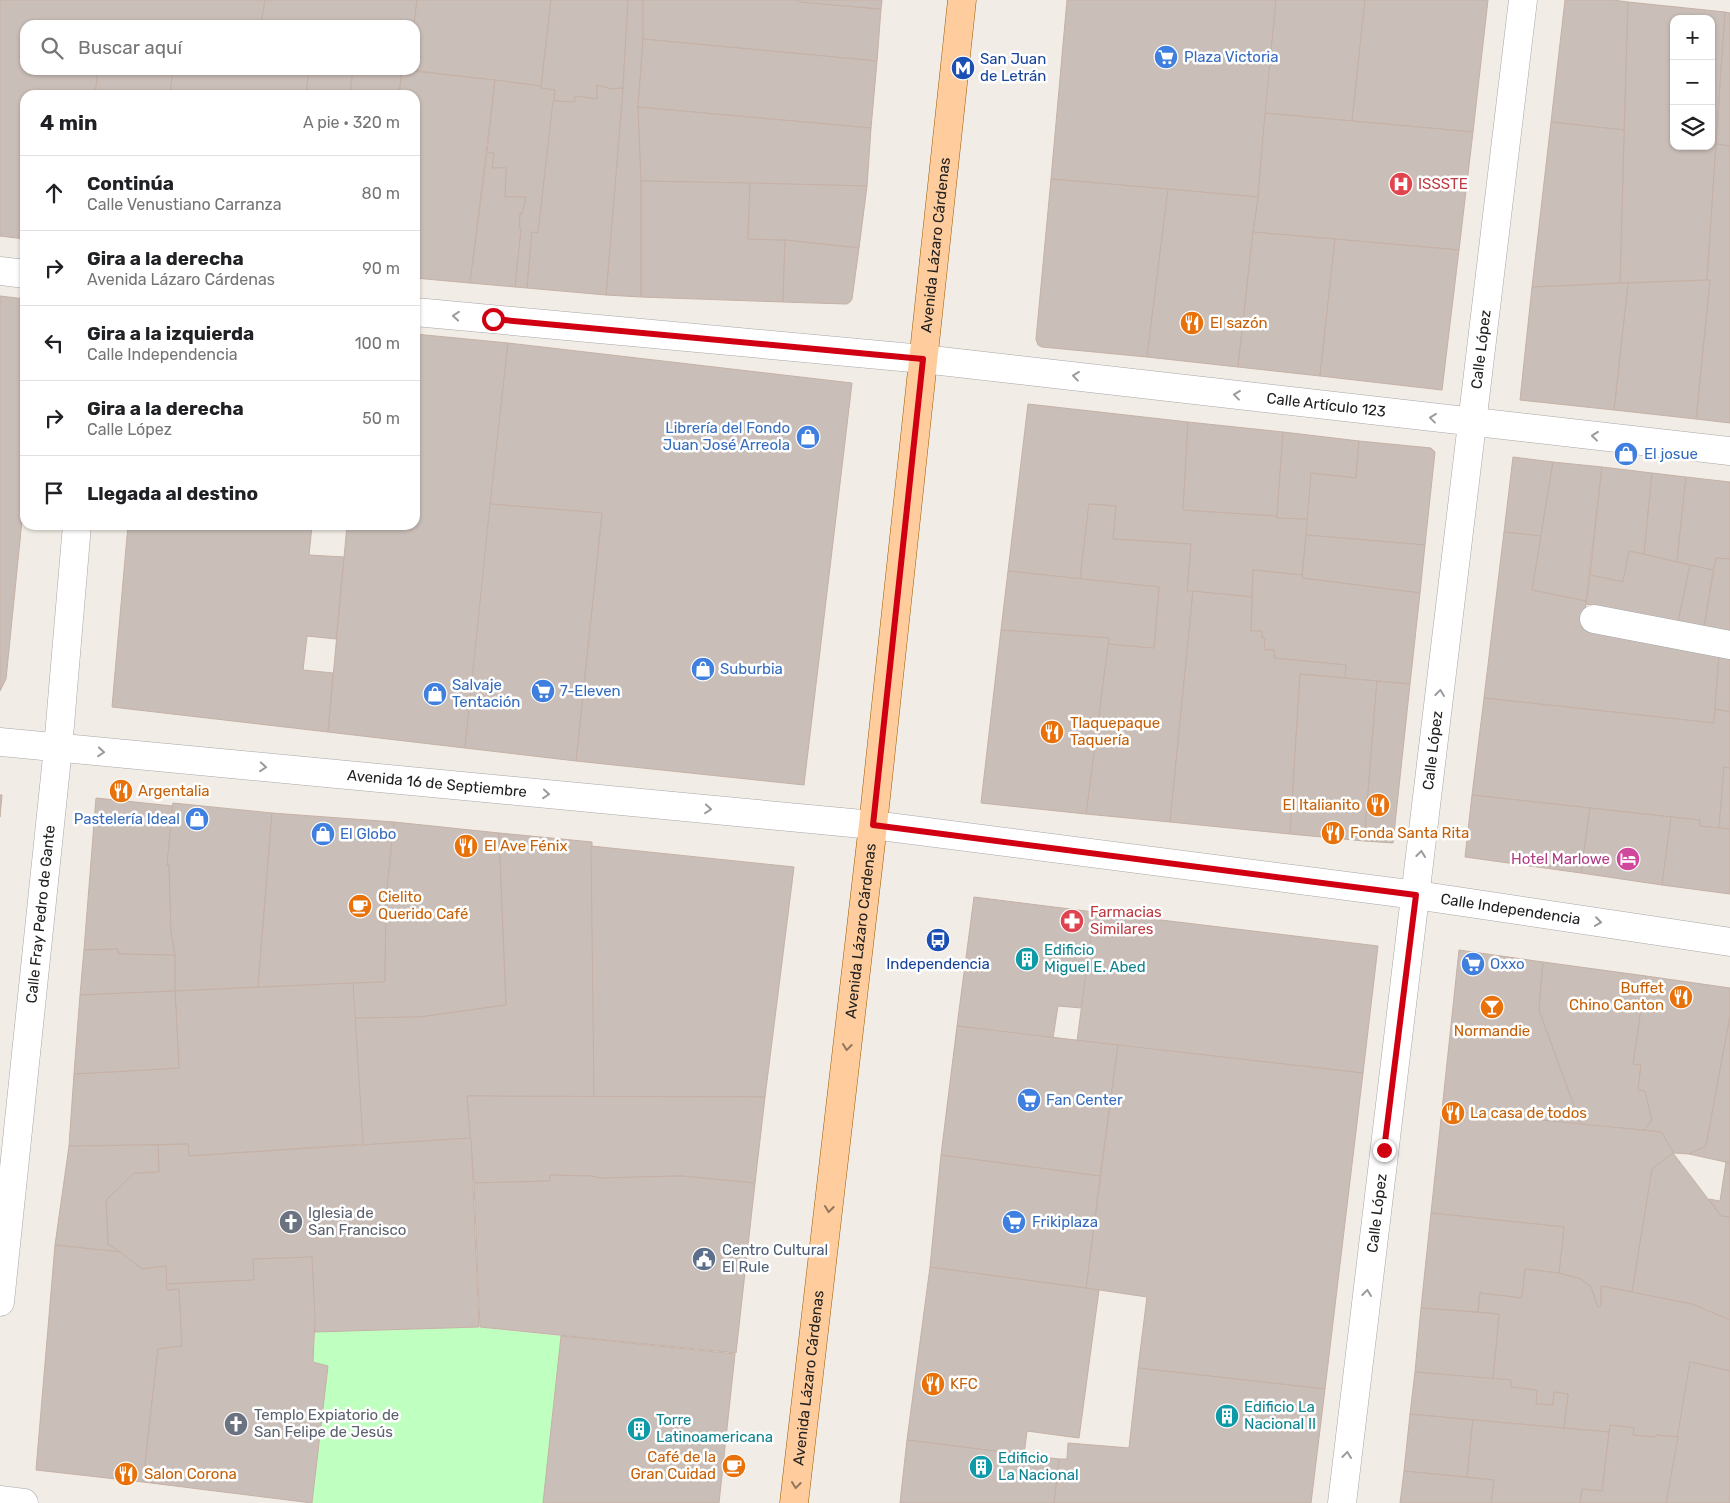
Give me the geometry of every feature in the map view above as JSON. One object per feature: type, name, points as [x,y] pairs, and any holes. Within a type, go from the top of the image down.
[{"type":"main road","name":"Avenida Lázaro Cárdenas","points":[[794,1503],[873,825],[962,0]]},
{"type":"street","name":"Calle López","points":[[1342,1503],[1523,0]]},
{"type":"street","points":[[0,271],[20,273]]},
{"type":"street","name":"Calle Artículo 123","points":[[420,312],[923,359],[1730,451]]},
{"type":"street","name":"Calle Fray Pedro de Gante","points":[[0,1302],[58,748],[77,530]]},
{"type":"street","points":[[1594,619],[1730,645]]},
{"type":"street","name":"Avenida 16 de Septiembre","points":[[0,742],[873,825]]},
{"type":"street","name":"Calle Independencia","points":[[873,825],[1416,895],[1730,942]]},
{"type":"street","points":[[0,1500],[24,1503]]},
{"type":"green space","points":[[479,1327],[561,1336],[543,1503],[312,1503],[328,1366],[313,1362],[315,1332]]},
{"type":"building","points":[[0,0],[265,0],[262,20],[20,20],[20,75],[97,75],[96,90],[20,90],[20,238],[0,236]]},
{"type":"building","points":[[265,0],[417,0],[415,20],[262,20]]},
{"type":"building","points":[[417,0],[551,0],[541,86],[420,71],[420,20],[415,20]]},
{"type":"building","points":[[551,0],[628,0],[623,88],[611,89],[597,85],[597,99],[575,96],[575,102],[553,101],[555,90],[541,88]]},
{"type":"building","points":[[628,0],[643,0],[643,39],[638,107],[641,181],[641,297],[606,295],[623,88]]},
{"type":"building","points":[[643,0],[800,0],[800,2],[881,9],[877,61],[643,39]]},
{"type":"building","points":[[800,0],[882,0],[881,9],[800,2]]},
{"type":"building","name":"Plaza Victoria","points":[[1067,0],[1276,0],[1258,197],[1051,179]]},
{"type":"building","points":[[1276,0],[1365,0],[1352,121],[1265,113]]},
{"type":"building","points":[[1365,0],[1488,0],[1473,132],[1352,121]]},
{"type":"building","points":[[1565,0],[1613,0],[1628,2],[1624,130],[1551,122]]},
{"type":"building","points":[[1628,2],[1725,12],[1707,280],[1620,283]]},
{"type":"building","points":[[1725,12],[1730,13],[1730,146],[1716,144]]},
{"type":"building","points":[[643,39],[877,61],[871,128],[638,107]]},
{"type":"building","points":[[420,72],[495,80],[470,283],[420,278],[420,90],[400,90],[401,75],[420,75]]},
{"type":"building","points":[[97,75],[172,75],[171,90],[96,90]]},
{"type":"building","points":[[172,75],[308,75],[307,90],[171,90]]},
{"type":"building","points":[[308,75],[352,75],[351,90],[307,90]]},
{"type":"building","points":[[352,75],[401,75],[400,90],[351,90]]},
{"type":"building","points":[[495,80],[541,86],[541,88],[555,90],[538,233],[532,232],[527,288],[515,287],[521,228],[519,228],[520,213],[522,214],[526,197],[505,197],[506,168],[492,168],[494,153],[487,153]]},
{"type":"building","points":[[597,85],[611,89],[623,88],[606,295],[527,288],[532,232],[538,233],[553,101],[575,102],[575,96],[597,99]]},
{"type":"building","points":[[638,107],[871,128],[867,186],[641,181]]},
{"type":"building","points":[[1265,113],[1473,132],[1459,250],[1253,232]]},
{"type":"building","points":[[1551,122],[1624,130],[1620,283],[1532,287]]},
{"type":"building","points":[[1716,144],[1730,146],[1730,423],[1696,419],[1710,280],[1707,280]]},
{"type":"building","points":[[487,153],[494,153],[492,168],[506,168],[505,197],[526,197],[522,214],[520,213],[519,228],[521,228],[515,287],[470,283]]},
{"type":"building","points":[[1051,179],[1168,189],[1147,357],[1042,347],[1038,345],[1036,339]]},
{"type":"building","points":[[641,181],[750,183],[748,239],[785,240],[783,302],[641,297]]},
{"type":"building","points":[[750,183],[867,186],[859,248],[785,240],[748,239]]},
{"type":"building","points":[[1168,189],[1258,197],[1238,367],[1147,357]]},
{"type":"building","points":[[1253,232],[1335,239],[1320,376],[1238,367]]},
{"type":"building","points":[[1335,239],[1459,250],[1442,390],[1320,376]]},
{"type":"building","points":[[785,240],[859,248],[850,302],[847,304],[783,302]]},
{"type":"building","points":[[1710,280],[1696,419],[1614,410],[1628,283]]},
{"type":"building","points":[[1628,283],[1614,410],[1520,400],[1532,287]]},
{"type":"building","points":[[0,296],[20,298],[21,530],[6,679],[0,691]]},
{"type":"building","points":[[420,334],[508,343],[465,748],[328,732],[347,530],[420,530]]},
{"type":"building","points":[[508,343],[852,383],[804,785],[576,761],[602,513],[490,504]]},
{"type":"building","points":[[1028,404],[1188,422],[1183,510],[1308,519],[1302,575],[1253,570],[1252,597],[1187,591],[1191,544],[1113,539],[1116,506],[1089,504],[1080,579],[1008,571]]},
{"type":"building","points":[[1188,422],[1283,432],[1277,516],[1183,510]]},
{"type":"building","points":[[1283,432],[1359,441],[1356,478],[1311,473],[1308,519],[1277,518]]},
{"type":"building","points":[[1359,441],[1431,448],[1435,452],[1425,545],[1306,535],[1311,473],[1356,478]]},
{"type":"building","points":[[1513,457],[1553,462],[1541,536],[1504,532]]},
{"type":"building","points":[[1553,462],[1602,467],[1586,601],[1532,590]]},
{"type":"building","points":[[1602,467],[1652,473],[1644,554],[1629,551],[1623,582],[1590,575]]},
{"type":"building","points":[[1652,473],[1686,477],[1677,562],[1644,554]]},
{"type":"building","points":[[1686,477],[1730,482],[1730,559],[1716,558],[1713,570],[1677,562]]},
{"type":"building","points":[[490,504],[602,513],[576,761],[465,748]]},
{"type":"building","points":[[1089,504],[1116,506],[1113,539],[1191,544],[1187,591],[1193,591],[1170,822],[1086,814],[1108,644],[1154,648],[1159,587],[1080,579]]},
{"type":"building","points":[[128,530],[312,530],[309,555],[344,557],[336,639],[307,636],[303,670],[333,673],[328,732],[112,707]]},
{"type":"building","points":[[1504,532],[1541,536],[1532,590],[1586,601],[1584,629],[1719,655],[1714,723],[1484,698]]},
{"type":"building","points":[[1306,535],[1425,545],[1420,593],[1302,578]]},
{"type":"building","points":[[1629,551],[1690,565],[1678,622],[1586,604],[1590,575],[1623,582]]},
{"type":"building","points":[[1716,558],[1730,559],[1730,632],[1704,627]]},
{"type":"building","points":[[1690,565],[1713,570],[1704,627],[1678,622]]},
{"type":"building","points":[[1253,570],[1302,575],[1302,578],[1420,593],[1410,684],[1345,678],[1346,665],[1274,658],[1274,650],[1264,650],[1265,638],[1262,638],[1262,631],[1251,631]]},
{"type":"building","points":[[1008,571],[1159,587],[1154,648],[1108,644],[1109,638],[1001,630]]},
{"type":"building","points":[[1193,591],[1252,597],[1251,631],[1262,631],[1262,638],[1265,638],[1264,650],[1274,650],[1274,658],[1346,665],[1345,678],[1300,674],[1290,834],[1170,822]]},
{"type":"building","points":[[1001,630],[1109,638],[1086,814],[981,803]]},
{"type":"building","points":[[1719,655],[1730,657],[1730,712],[1715,709]]},
{"type":"building","points":[[1300,674],[1377,681],[1364,841],[1290,834]]},
{"type":"building","points":[[1377,681],[1410,684],[1393,843],[1364,841]]},
{"type":"building","points":[[1484,698],[1714,723],[1715,709],[1730,712],[1730,768],[1724,767],[1719,828],[1699,826],[1700,820],[1472,795]]},
{"type":"building","points":[[1724,767],[1730,768],[1730,829],[1719,828]]},
{"type":"building","points":[[0,795],[2,795],[0,817]]},
{"type":"building","points":[[1472,795],[1590,808],[1581,873],[1465,857]]},
{"type":"building","points":[[96,798],[173,806],[167,865],[169,865],[171,931],[175,955],[118,954],[118,949],[84,950]]},
{"type":"building","points":[[173,803],[272,813],[258,987],[175,991],[175,955],[171,931],[169,865],[167,865]]},
{"type":"building","points":[[1590,808],[1671,817],[1662,885],[1581,873]]},
{"type":"building","points":[[272,813],[394,822],[386,899],[385,982],[258,987]]},
{"type":"building","points":[[1671,817],[1700,820],[1699,826],[1730,829],[1730,894],[1662,885]]},
{"type":"building","points":[[394,822],[499,833],[506,1005],[420,1017],[354,1018],[353,983],[385,982],[386,899]]},
{"type":"building","points":[[499,833],[592,842],[594,1097],[467,1096],[471,1138],[363,1145],[354,1018],[420,1017],[506,1005]]},
{"type":"building","points":[[591,846],[794,867],[765,1097],[594,1097]]},
{"type":"building","name":"Edificio Miguel E. Abed","points":[[974,897],[1094,912],[1082,1008],[1058,1006],[1053,1038],[957,1026]]},
{"type":"building","points":[[1094,912],[1378,946],[1363,1073],[1077,1041]]},
{"type":"building","points":[[118,949],[118,954],[175,955],[175,991],[80,995],[84,950]]},
{"type":"building","points":[[1459,950],[1543,962],[1539,1010],[1581,1125],[1442,1110]]},
{"type":"building","points":[[1543,962],[1646,976],[1633,1064],[1641,1065],[1638,1090],[1645,1091],[1652,1120],[1644,1130],[1581,1125],[1539,1010]]},
{"type":"building","points":[[1646,976],[1730,988],[1730,1016],[1706,1146],[1689,1154],[1674,1153],[1661,1132],[1644,1130],[1652,1120],[1645,1091],[1638,1090],[1641,1065],[1633,1064]]},
{"type":"building","points":[[353,983],[363,1144],[189,1156],[188,1144],[69,1146],[74,1074],[179,1068],[175,991]]},
{"type":"building","points":[[175,991],[179,1068],[74,1074],[80,995]]},
{"type":"building","points":[[1730,1016],[1730,1163],[1689,1154],[1706,1146]]},
{"type":"building","name":"Fan Center","points":[[957,1026],[1118,1045],[1100,1176],[941,1155]]},
{"type":"building","points":[[1118,1045],[1363,1073],[1325,1389],[1138,1368],[1147,1297],[1086,1288]]},
{"type":"building","points":[[467,1096],[765,1097],[755,1183],[682,1176],[601,1178],[550,1175],[550,1181],[474,1183]]},
{"type":"building","points":[[1442,1110],[1661,1132],[1674,1153],[1652,1169],[1632,1292],[1601,1286],[1601,1306],[1598,1307],[1591,1287],[1581,1279],[1559,1273],[1564,1227],[1431,1213]]},
{"type":"building","name":"Iglesia de San Francisco","points":[[471,1138],[479,1327],[315,1332],[312,1257],[253,1259],[254,1280],[166,1284],[166,1266],[142,1269],[108,1244],[106,1200],[134,1173],[159,1172],[158,1145],[188,1144],[189,1156]]},
{"type":"building","points":[[158,1145],[159,1172],[134,1173],[106,1200],[108,1244],[120,1252],[55,1245],[69,1146]]},
{"type":"building","points":[[1673,1153],[1721,1216],[1730,1217],[1730,1320],[1692,1304],[1632,1293],[1652,1169]]},
{"type":"building","name":"Frikiplaza","points":[[941,1155],[1100,1176],[1086,1288],[930,1267]]},
{"type":"building","points":[[1726,1162],[1730,1163],[1730,1217],[1721,1216],[1709,1199],[1720,1201]]},
{"type":"building","points":[[550,1175],[601,1178],[682,1176],[755,1183],[736,1353],[480,1327],[474,1183],[550,1181]]},
{"type":"building","points":[[1431,1213],[1564,1227],[1559,1273],[1525,1269],[1522,1298],[1480,1293],[1478,1312],[1421,1308]]},
{"type":"building","points":[[55,1245],[120,1252],[142,1269],[166,1266],[167,1290],[179,1289],[182,1346],[158,1349],[143,1482],[36,1470]]},
{"type":"building","name":"Templo Expiatorio de San Felipe de Jesús","points":[[312,1257],[315,1318],[313,1362],[328,1366],[312,1503],[143,1482],[158,1349],[182,1346],[179,1289],[167,1290],[166,1284],[254,1280],[253,1259]]},
{"type":"building","points":[[930,1267],[1099,1290],[1079,1438],[1027,1431],[1024,1455],[907,1440]]},
{"type":"building","points":[[1525,1269],[1559,1273],[1581,1279],[1591,1287],[1598,1307],[1601,1306],[1601,1286],[1692,1304],[1730,1320],[1730,1371],[1690,1362],[1678,1437],[1633,1435],[1634,1428],[1610,1425],[1609,1432],[1564,1428],[1568,1394],[1554,1392],[1553,1405],[1536,1404],[1537,1390],[1511,1387],[1511,1380],[1493,1379],[1499,1314],[1478,1312],[1480,1293],[1522,1298]]},
{"type":"building","points":[[1421,1308],[1499,1314],[1493,1379],[1415,1372]]},
{"type":"building","name":"Torre Latinoamericana","points":[[561,1336],[735,1354],[719,1503],[543,1503]]},
{"type":"building","points":[[1690,1362],[1730,1371],[1730,1503],[1666,1503]]},
{"type":"building","name":"Edificio La Nacional II","points":[[1138,1368],[1325,1389],[1311,1503],[1054,1503],[1059,1459],[1067,1459],[1068,1443],[1129,1448]]},
{"type":"building","points":[[1415,1372],[1511,1380],[1511,1387],[1537,1390],[1536,1404],[1553,1405],[1554,1392],[1568,1394],[1564,1428],[1410,1414]]},
{"type":"building","points":[[1410,1414],[1473,1420],[1467,1477],[1404,1471]]},
{"type":"building","points":[[1473,1420],[1609,1432],[1602,1491],[1582,1489],[1580,1503],[1491,1503],[1494,1480],[1467,1477]]},
{"type":"building","points":[[1610,1425],[1634,1428],[1633,1435],[1678,1437],[1666,1503],[1580,1503],[1582,1489],[1602,1491]]},
{"type":"building","name":"Edificio La Nacional","points":[[907,1440],[1059,1459],[1054,1503],[900,1503]]},
{"type":"building","points":[[1404,1471],[1494,1480],[1491,1503],[1400,1503]]},
{"type":"place","name":"Plaza Victoria","points":[[1166,57]]},
{"type":"place","name":"San Juan de Letrán","points":[[963,68]]},
{"type":"place","name":"ISSSTE","points":[[1401,184]]},
{"type":"place","name":"El sazón","points":[[1192,323]]},
{"type":"place","name":"Librería del Fondo Juan José Arreola","points":[[808,437]]},
{"type":"place","name":"El josue","points":[[1626,454]]},
{"type":"place","name":"Suburbia","points":[[703,669]]},
{"type":"place","name":"7-Eleven","points":[[543,691]]},
{"type":"place","name":"Salvaje Tentación","points":[[435,694]]},
{"type":"place","name":"Tlaquepaque Taquería","points":[[1052,732]]},
{"type":"place","name":"Argentalia","points":[[121,791]]},
{"type":"place","name":"El Italianito","points":[[1378,805]]},
{"type":"place","name":"Pastelería Ideal","points":[[197,819]]},
{"type":"place","name":"Fonda Santa Rita","points":[[1333,833]]},
{"type":"place","name":"El Globo","points":[[323,834]]},
{"type":"place","name":"El Ave Fénix","points":[[466,846]]},
{"type":"place","name":"Hotel Marlowe","points":[[1628,859]]},
{"type":"place","name":"Cielito Querido Café","points":[[360,906]]},
{"type":"place","name":"Farmacias Similares","points":[[1072,921]]},
{"type":"place","name":"Independencia","points":[[938,940]]},
{"type":"place","name":"Edificio Miguel E. Abed","points":[[1027,959]]},
{"type":"place","name":"Oxxo","points":[[1473,964]]},
{"type":"place","name":"Buffet Chino Canton","points":[[1681,997]]},
{"type":"place","name":"Normandie","points":[[1492,1007]]},
{"type":"place","name":"Fan Center","points":[[1029,1100]]},
{"type":"place","name":"La casa de todos","points":[[1453,1113]]},
{"type":"place","name":"Iglesia de San Francisco","points":[[291,1222]]},
{"type":"place","name":"Frikiplaza","points":[[1014,1222]]},
{"type":"place","name":"Centro Cultural El Rule","points":[[704,1259]]},
{"type":"place","name":"KFC","points":[[933,1384]]},
{"type":"place","name":"Edificio La Nacional II","points":[[1227,1416]]},
{"type":"place","name":"Templo Expiatorio de San Felipe de Jesús","points":[[236,1424]]},
{"type":"place","name":"Torre Latinoamericana","points":[[639,1429]]},
{"type":"place","name":"Café de la Gran Cuidad","points":[[734,1466]]},
{"type":"place","name":"Edificio La Nacional","points":[[981,1467]]},
{"type":"place","name":"Salon Corona","points":[[126,1474]]},
{"type":"route","points":[[493,319],[923,359],[873,825],[1416,895],[1384,1150]]}]
